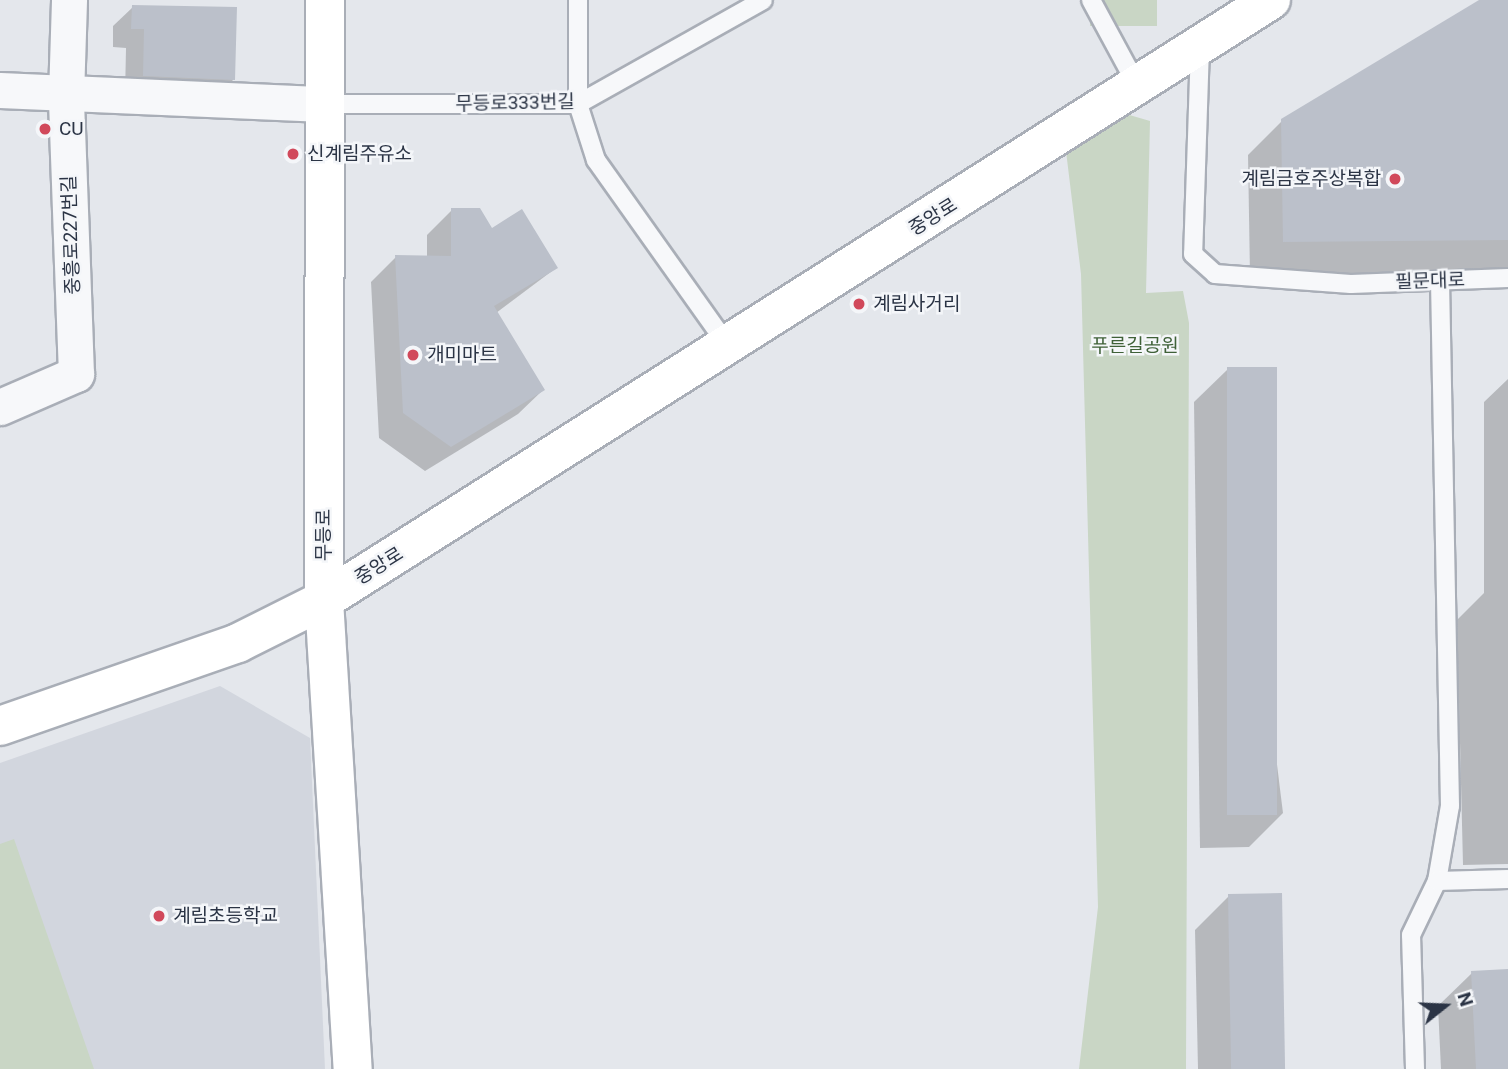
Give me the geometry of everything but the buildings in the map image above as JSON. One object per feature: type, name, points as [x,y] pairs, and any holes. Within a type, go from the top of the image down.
[{"type":"main road","name":"무등로","points":[[325,0],[324,600],[353,1069]]},
{"type":"main road","name":"중앙로","points":[[0,726],[238,643],[324,600],[1138,87],[1271,0]]},
{"type":"street","name":"중흥로227번길","points":[[0,407],[76,374],[66,96],[69,0]]},
{"type":"street","points":[[0,90],[66,96],[324,104]]},
{"type":"lane","points":[[578,0],[578,104],[596,160],[728,346]]},
{"type":"lane","name":"무등로333번길","points":[[324,104],[578,104],[764,0]]},
{"type":"lane","points":[[1091,0],[1138,87]]},
{"type":"lane","name":"필문대로","points":[[1200,47],[1193,254],[1215,274],[1351,284],[1508,278]]},
{"type":"lane","points":[[1415,1069],[1411,935],[1437,881],[1450,806],[1440,281]]},
{"type":"lane","points":[[1437,881],[1508,879]]},
{"type":"shaded area","name":"계림초등학교","points":[[220,686],[310,738],[325,1069],[0,1069],[0,763]]},
{"type":"green space","points":[[1090,0],[1157,0],[1157,26],[1090,26]]},
{"type":"green space","name":"푸른길공원","points":[[1126,114],[1150,121],[1146,293],[1183,291],[1189,323],[1186,1069],[1079,1069],[1098,907],[1081,274],[1065,143]]},
{"type":"green space","points":[[14,839],[94,1069],[0,1069],[0,844]]},
{"type":"place","name":"CU","points":[[45,129]]},
{"type":"place","name":"신계림주유소","points":[[293,154]]},
{"type":"place","name":"계림금호주상복합","points":[[1395,179]]},
{"type":"place","name":"계림사거리","points":[[859,304]]},
{"type":"place","name":"개미마트","points":[[413,355]]},
{"type":"place","name":"계림초등학교","points":[[159,916]]}]
